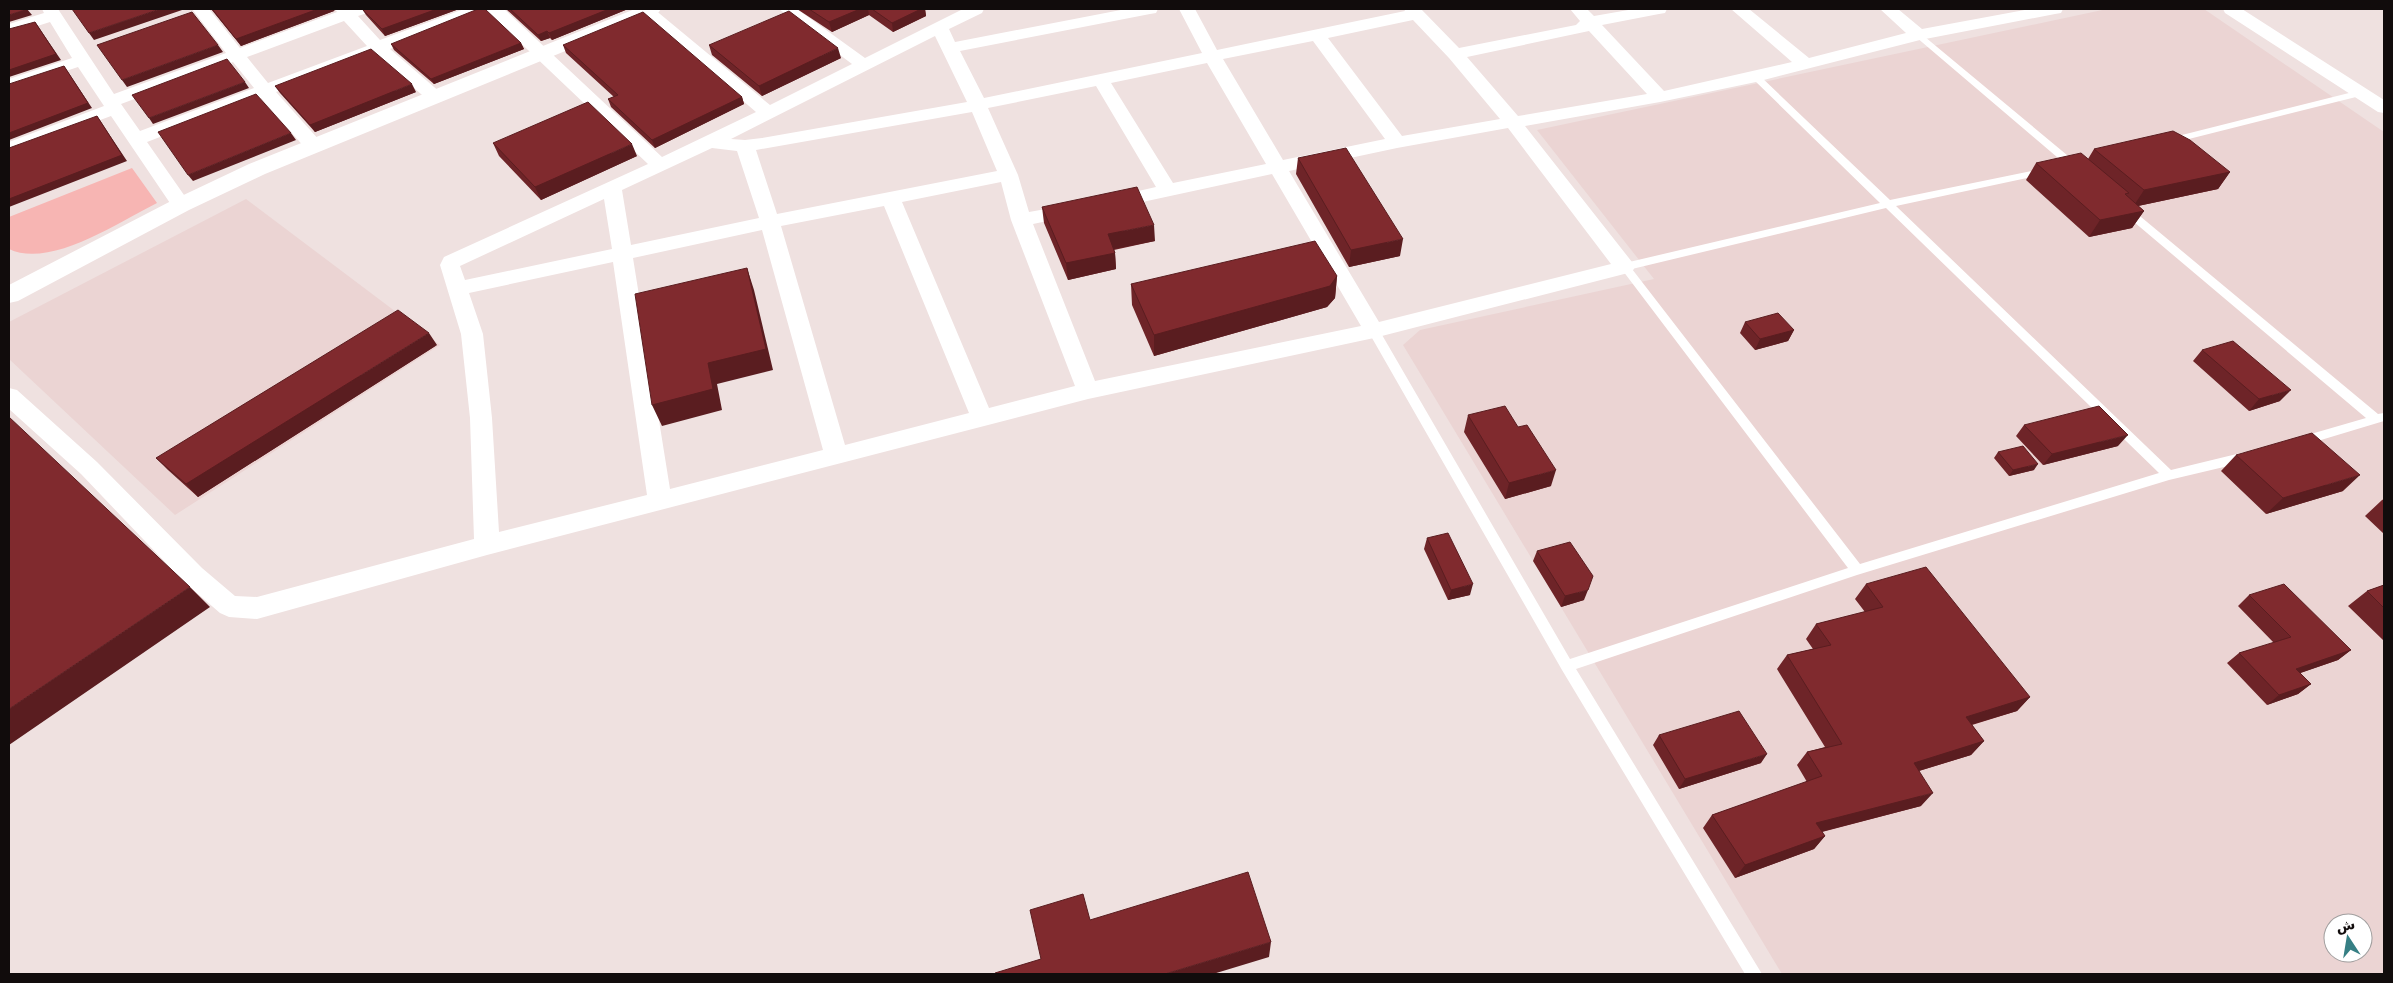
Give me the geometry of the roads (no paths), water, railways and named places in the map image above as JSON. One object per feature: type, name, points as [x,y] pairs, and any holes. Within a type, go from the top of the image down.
[{"type":"main road","points":[[12,288],[257,169],[647,9]]},
{"type":"street","points":[[182,17],[202,9],[264,90],[313,145]]},
{"type":"street","points":[[137,139],[377,46],[479,9]]},
{"type":"street","points":[[494,9],[542,52],[659,164]]},
{"type":"street","points":[[647,9],[768,112]]},
{"type":"street","points":[[787,9],[864,65]]},
{"type":"street","points":[[938,9],[947,24],[951,48],[1008,175],[1022,220],[1088,391]]},
{"type":"street","points":[[487,544],[481,418],[472,334],[459,288],[450,265],[454,260],[710,142],[976,9]]},
{"type":"street","points":[[951,48],[1150,9]]},
{"type":"street","points":[[1187,9],[1213,58],[1374,330]]},
{"type":"street","points":[[1578,9],[1660,97]]},
{"type":"street","points":[[1455,54],[1581,29],[1590,22],[1659,9]]},
{"type":"street","points":[[1739,9],[1805,64]]},
{"type":"street","points":[[1888,9],[1919,35]]},
{"type":"street","points":[[1022,220],[1397,142],[1660,97],[1756,77],[1919,35],[2055,9]]},
{"type":"street","points":[[2231,9],[2384,108]]},
{"type":"street","points":[[9,148],[351,10],[377,46],[435,97]]},
{"type":"street","points":[[9,30],[52,12],[182,205]]},
{"type":"street","points":[[9,396],[89,468],[193,575],[229,606],[240,609],[276,604],[487,544],[1088,391],[1374,330],[1625,267],[1512,122],[1455,54],[1415,12],[1318,36],[978,105],[745,146],[710,142]]},
{"type":"street","points":[[1318,36],[1397,142]]},
{"type":"street","points":[[9,85],[80,56],[97,46]]},
{"type":"street","points":[[1101,80],[1168,191]]},
{"type":"street","points":[[745,146],[770,222],[836,455]]},
{"type":"street","points":[[459,288],[770,222],[1008,175]]},
{"type":"street","points":[[612,186],[660,500]]},
{"type":"street","points":[[891,198],[982,418]]},
{"type":"lane","points":[[1857,570],[1625,267],[1888,204],[2078,166],[1919,35]]},
{"type":"lane","points":[[1756,77],[2169,475]]},
{"type":"lane","points":[[2156,144],[2361,93]]},
{"type":"lane","points":[[2118,203],[2379,418]]},
{"type":"lane","points":[[1374,330],[1567,666],[1754,974]]},
{"type":"lane","points":[[2290,444],[2379,418]]},
{"type":"lane","points":[[1567,666],[1857,570],[2169,475],[2215,466],[2256,454]]}]
